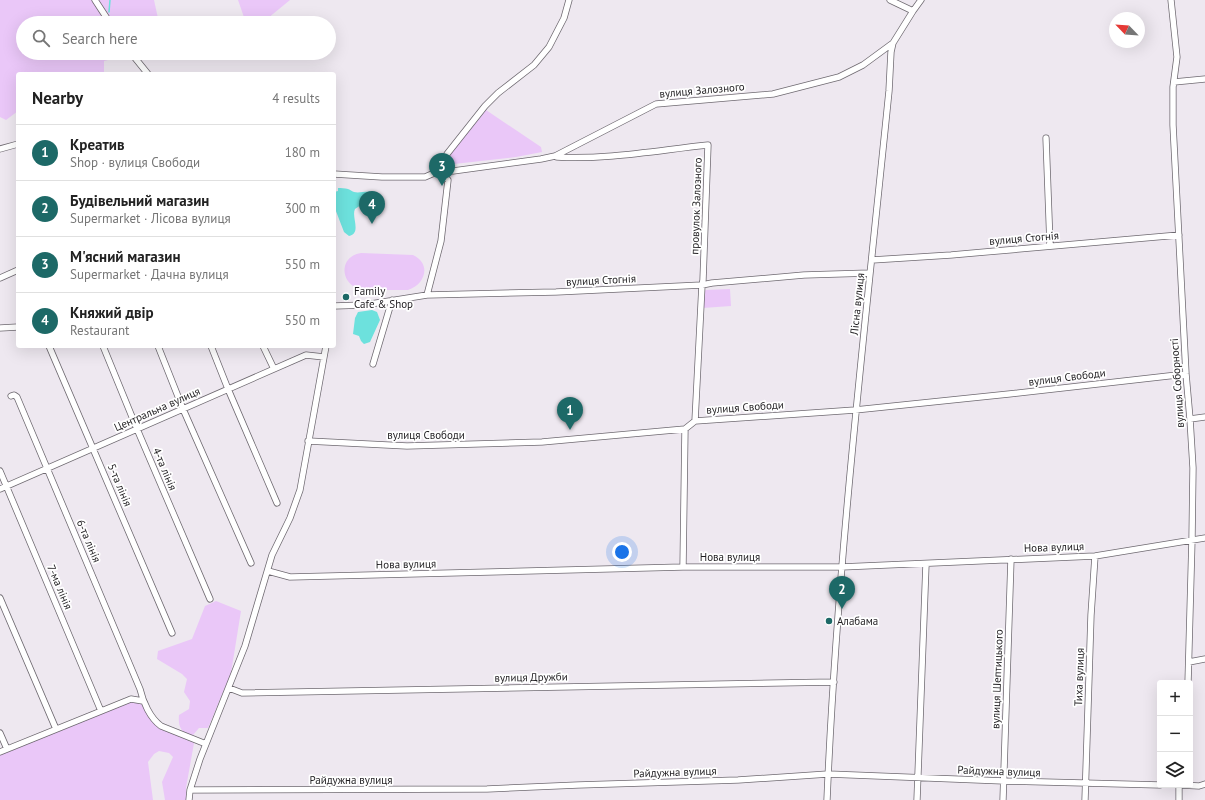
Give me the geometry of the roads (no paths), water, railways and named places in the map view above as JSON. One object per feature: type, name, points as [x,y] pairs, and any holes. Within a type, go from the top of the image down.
[{"type":"street","points":[[95,0],[105,16]]},
{"type":"street","points":[[427,295],[441,241],[448,180],[439,171],[447,154],[485,106],[498,93],[534,65],[549,47],[564,18],[569,0]]},
{"type":"street","points":[[890,0],[913,11]]},
{"type":"street","name":"вулиця Залозного","points":[[336,174],[382,177],[425,177],[439,171],[452,171],[516,163],[555,156],[656,104],[773,94],[839,77],[863,65],[893,43],[921,0]]},
{"type":"street","name":"вулиця Соборності","points":[[1172,0],[1177,46],[1173,125],[1186,374],[1193,468],[1188,680]]},
{"type":"street","name":"Лісна вулиця","points":[[827,800],[831,712],[841,567],[855,410],[872,260],[893,43]]},
{"type":"street","points":[[136,60],[146,72]]},
{"type":"street","points":[[1174,82],[1205,79]]},
{"type":"street","points":[[1046,138],[1050,245]]},
{"type":"street","points":[[0,149],[16,145]]},
{"type":"street","name":"провулок Залозного","points":[[555,156],[573,158],[618,155],[708,145],[696,421]]},
{"type":"street","name":"вулиця Стогнія","points":[[872,260],[951,255],[1050,245],[1179,235]]},
{"type":"street","points":[[0,278],[16,271]]},
{"type":"street","name":"вулиця Стогнія","points":[[336,306],[364,305],[427,295],[556,292],[702,285],[804,275],[870,273]]},
{"type":"street","points":[[373,364],[392,300]]},
{"type":"street","points":[[0,328],[16,327]]},
{"type":"street","name":"5-та лінія","points":[[49,348],[172,633]]},
{"type":"street","name":"4-та лінія","points":[[104,348],[210,599]]},
{"type":"street","points":[[159,348],[183,409],[251,563]]},
{"type":"street","points":[[212,348],[278,503]]},
{"type":"street","points":[[264,348],[274,369]]},
{"type":"street","points":[[189,800],[190,790],[206,744],[245,646],[272,555],[290,518],[300,490],[326,348]]},
{"type":"street","name":"Центральна вулиця","points":[[0,489],[306,355],[324,357]]},
{"type":"street","name":"вулиця Свободи","points":[[308,441],[407,446],[542,442],[685,429],[696,421],[855,410],[1186,374]]},
{"type":"street","name":"6-та лінія","points":[[11,396],[14,395],[17,397],[48,468],[140,689],[143,701],[156,722],[161,726],[206,744]]},
{"type":"street","points":[[1190,419],[1205,417]]},
{"type":"street","points":[[683,567],[685,429]]},
{"type":"street","name":"7-ма лінія","points":[[0,471],[101,711]]},
{"type":"street","name":"Нова вулиця","points":[[268,570],[290,577],[683,567],[841,567],[1095,556],[1205,538]]},
{"type":"street","name":"Тиха вулиця","points":[[1085,800],[1091,615],[1095,556]]},
{"type":"street","name":"вулиця Шептицького","points":[[1003,800],[1011,559]]},
{"type":"street","points":[[917,800],[926,564]]},
{"type":"street","points":[[0,598],[56,729]]},
{"type":"street","points":[[1189,662],[1205,659]]},
{"type":"street","name":"вулиця Дружби","points":[[229,688],[242,693],[834,682]]},
{"type":"street","points":[[0,752],[131,699],[143,701]]},
{"type":"street","points":[[0,733],[7,749]]},
{"type":"street","name":"Райдужна вулиця","points":[[190,790],[486,789],[585,784],[738,780],[828,774],[1157,785]]},
{"type":"street","points":[[1193,786],[1205,784]]},
{"type":"street","points":[[1178,800],[1180,788]]},
{"type":"water","points":[[338,188],[347,189],[354,192],[371,192],[376,195],[377,199],[372,206],[367,207],[361,205],[355,209],[356,228],[355,232],[349,236],[344,232],[336,211],[336,192],[338,191]]},
{"type":"water","points":[[372,310],[377,312],[380,320],[370,342],[364,344],[359,336],[353,334],[355,318],[358,312]]},
{"type":"waterway","points":[[109,12],[110,0]]},
{"type":"place","name":"М'ясний магазин","points":[[442,186]]},
{"type":"place","name":"Княжий двір","points":[[372,224]]},
{"type":"place","name":"Family Cafe & Shop","points":[[346,297]]},
{"type":"place","name":"Креатив","points":[[570,430]]},
{"type":"place","name":"Будівельний магазин","points":[[842,609]]},
{"type":"place","name":"Алабама","points":[[829,621]]}]
